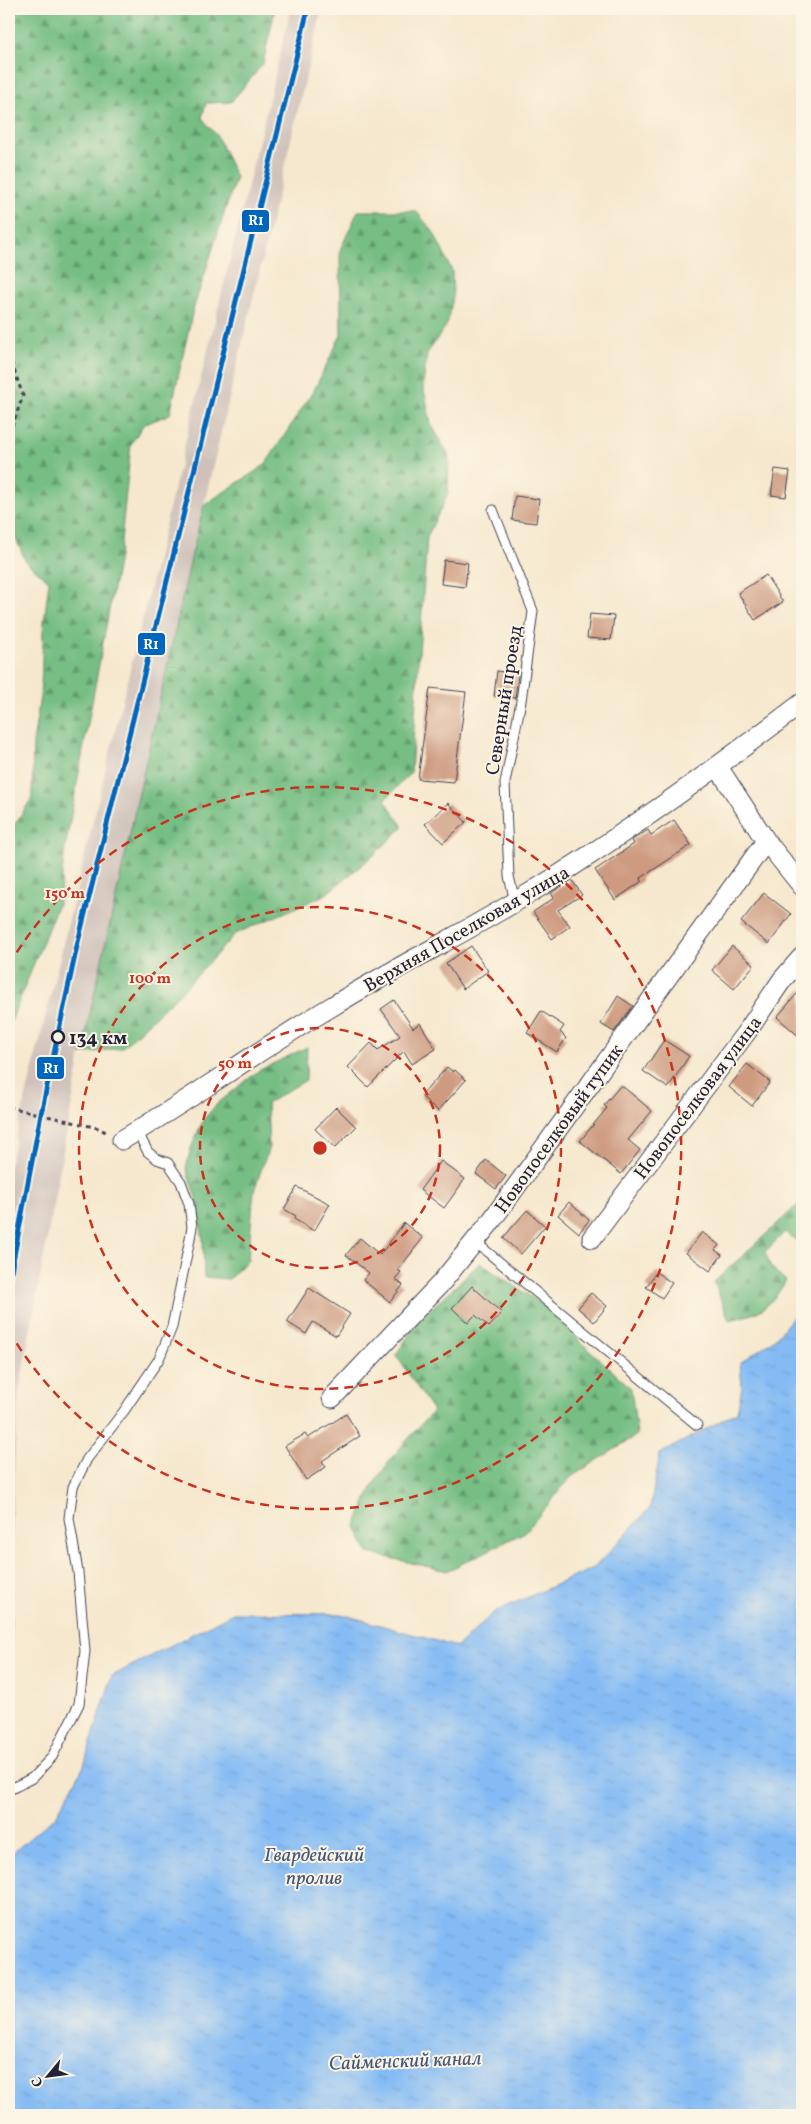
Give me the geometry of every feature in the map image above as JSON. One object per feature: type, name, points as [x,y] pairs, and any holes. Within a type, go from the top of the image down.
[{"type":"street","name":"Верхняя Поселковая улица","points":[[122,1140],[264,1047],[333,1005],[515,902],[619,836],[718,767],[802,703]]},
{"type":"street","points":[[718,767],[766,841],[802,886]]},
{"type":"street","name":"Новопоселковый тупик","points":[[332,1398],[441,1283],[474,1241],[766,841]]},
{"type":"street","name":"Новопоселковая улица","points":[[592,1238],[748,1030],[782,980],[802,957]]},
{"type":"lane","name":"Северный проезд","points":[[493,510],[533,611],[521,700],[505,783],[509,876],[515,902]]},
{"type":"lane","points":[[9,1790],[32,1778],[52,1757],[79,1704],[85,1651],[78,1572],[69,1518],[73,1487],[86,1459],[124,1411],[159,1359],[172,1327],[189,1244],[192,1226],[189,1204],[181,1182],[168,1163],[157,1159],[148,1152],[142,1141],[140,1130]]},
{"type":"lane","points":[[474,1241],[697,1425]]},
{"type":"path","points":[[9,173],[11,187],[9,232]]},
{"type":"path","points":[[9,355],[22,396],[12,426],[9,426]]},
{"type":"path","points":[[9,1108],[98,1128],[122,1140]]},
{"type":"shaded area","points":[[291,9],[322,9],[192,554],[81,1054],[18,1397],[12,1505],[12,1748],[9,1748],[9,1166]]},
{"type":"green space","points":[[9,9],[275,9],[263,64],[231,102],[206,103],[202,118],[217,136],[236,177],[193,310],[170,414],[143,425],[131,444],[120,551],[65,848],[59,901],[9,1026],[9,833],[32,798],[33,743],[41,690],[43,630],[49,581],[26,562],[9,523]]},
{"type":"green space","points":[[358,211],[416,211],[434,233],[452,271],[453,297],[447,324],[427,354],[423,385],[431,424],[449,456],[448,494],[427,537],[411,772],[385,800],[403,827],[374,855],[325,895],[235,934],[190,983],[122,1048],[81,1054],[204,505],[265,465],[314,390],[341,335],[340,250]]},
{"type":"green space","points":[[307,1047],[306,1080],[267,1103],[269,1147],[254,1191],[248,1260],[229,1279],[204,1277],[203,1240],[197,1201],[186,1168],[191,1148],[203,1120],[217,1104],[258,1071]]},
{"type":"green space","points":[[802,1201],[802,1245],[785,1232],[765,1252],[771,1267],[786,1281],[769,1304],[757,1312],[729,1320],[714,1282]]},
{"type":"green space","points":[[480,1263],[549,1309],[584,1345],[631,1388],[637,1435],[571,1477],[525,1532],[447,1571],[368,1553],[356,1526],[373,1485],[393,1456],[433,1411],[396,1355],[417,1322]]},
{"type":"water","name":"Гвардейский пролив","points":[[802,1306],[802,2115],[9,2115],[9,1856],[56,1816],[83,1768],[112,1676],[233,1613],[341,1614],[457,1647],[494,1612],[594,1568],[650,1508],[660,1454],[737,1412],[742,1387],[740,1363],[776,1338]]},
{"type":"building","points":[[775,469],[790,471],[786,497],[771,495]]},
{"type":"building","points":[[515,496],[539,499],[536,523],[512,520]]},
{"type":"building","points":[[444,560],[468,563],[465,587],[441,584]]},
{"type":"building","points":[[766,575],[783,602],[755,620],[738,593]]},
{"type":"building","points":[[590,614],[614,616],[611,640],[587,638]]},
{"type":"building","points":[[497,671],[518,674],[515,698],[494,696]]},
{"type":"building","points":[[430,688],[466,692],[454,782],[418,779]]},
{"type":"building","points":[[448,803],[466,822],[443,843],[425,824]]},
{"type":"building","points":[[674,820],[691,845],[641,878],[642,881],[615,900],[595,870],[634,844],[632,840],[648,830],[651,835]]},
{"type":"building","points":[[572,880],[582,895],[558,910],[570,926],[552,939],[533,912],[554,898],[551,893]]},
{"type":"building","points":[[764,893],[791,914],[769,944],[741,922]]},
{"type":"building","points":[[471,946],[488,971],[463,989],[446,963]]},
{"type":"building","points":[[732,946],[754,965],[734,989],[712,970]]},
{"type":"building","points":[[802,988],[802,1039],[777,1017]]},
{"type":"building","points":[[618,996],[633,1006],[614,1032],[601,1024]]},
{"type":"building","points":[[394,1000],[413,1028],[420,1023],[436,1049],[412,1064],[404,1051],[368,1087],[348,1067],[371,1043],[378,1050],[400,1036],[381,1009]]},
{"type":"building","points":[[541,1011],[564,1026],[560,1032],[566,1038],[557,1052],[527,1033]]},
{"type":"building","points":[[664,1040],[689,1056],[668,1088],[643,1071]]},
{"type":"building","points":[[747,1064],[770,1082],[752,1106],[729,1087]]},
{"type":"building","points":[[447,1067],[453,1072],[455,1070],[466,1080],[438,1111],[421,1096]]},
{"type":"building","points":[[621,1085],[652,1111],[628,1140],[640,1150],[621,1174],[580,1141],[607,1108],[604,1105]]},
{"type":"building","points":[[336,1107],[356,1127],[335,1148],[315,1129]]},
{"type":"building","points":[[486,1160],[506,1176],[496,1189],[476,1174]]},
{"type":"building","points":[[441,1161],[465,1179],[444,1208],[420,1190]]},
{"type":"building","points":[[297,1187],[330,1204],[314,1231],[294,1219],[296,1216],[284,1209]]},
{"type":"building","points":[[569,1202],[589,1220],[579,1233],[558,1215]]},
{"type":"building","points":[[527,1210],[545,1226],[521,1254],[503,1238]]},
{"type":"building","points":[[404,1223],[423,1238],[398,1270],[401,1272],[395,1279],[403,1285],[390,1302],[363,1280],[369,1273],[346,1255],[360,1238],[380,1255]]},
{"type":"building","points":[[702,1232],[719,1245],[715,1250],[722,1255],[710,1271],[686,1253]]},
{"type":"building","points":[[656,1272],[672,1283],[662,1298],[646,1287]]},
{"type":"building","points":[[472,1286],[502,1313],[489,1327],[475,1315],[468,1323],[452,1308]]},
{"type":"building","points":[[309,1288],[350,1314],[336,1336],[313,1322],[306,1334],[287,1322]]},
{"type":"building","points":[[591,1293],[607,1306],[594,1322],[578,1308]]},
{"type":"building","points":[[346,1414],[360,1436],[322,1461],[326,1467],[306,1480],[285,1446],[305,1434],[308,1438]]},
{"type":"transit line","name":"R1","points":[[9,1282],[41,1114],[77,946],[308,9]]},
{"type":"place","name":"134 км","points":[[58,1037]]},
{"type":"water label","name":"Сайменский канал","points":[[405,2060]]}]
